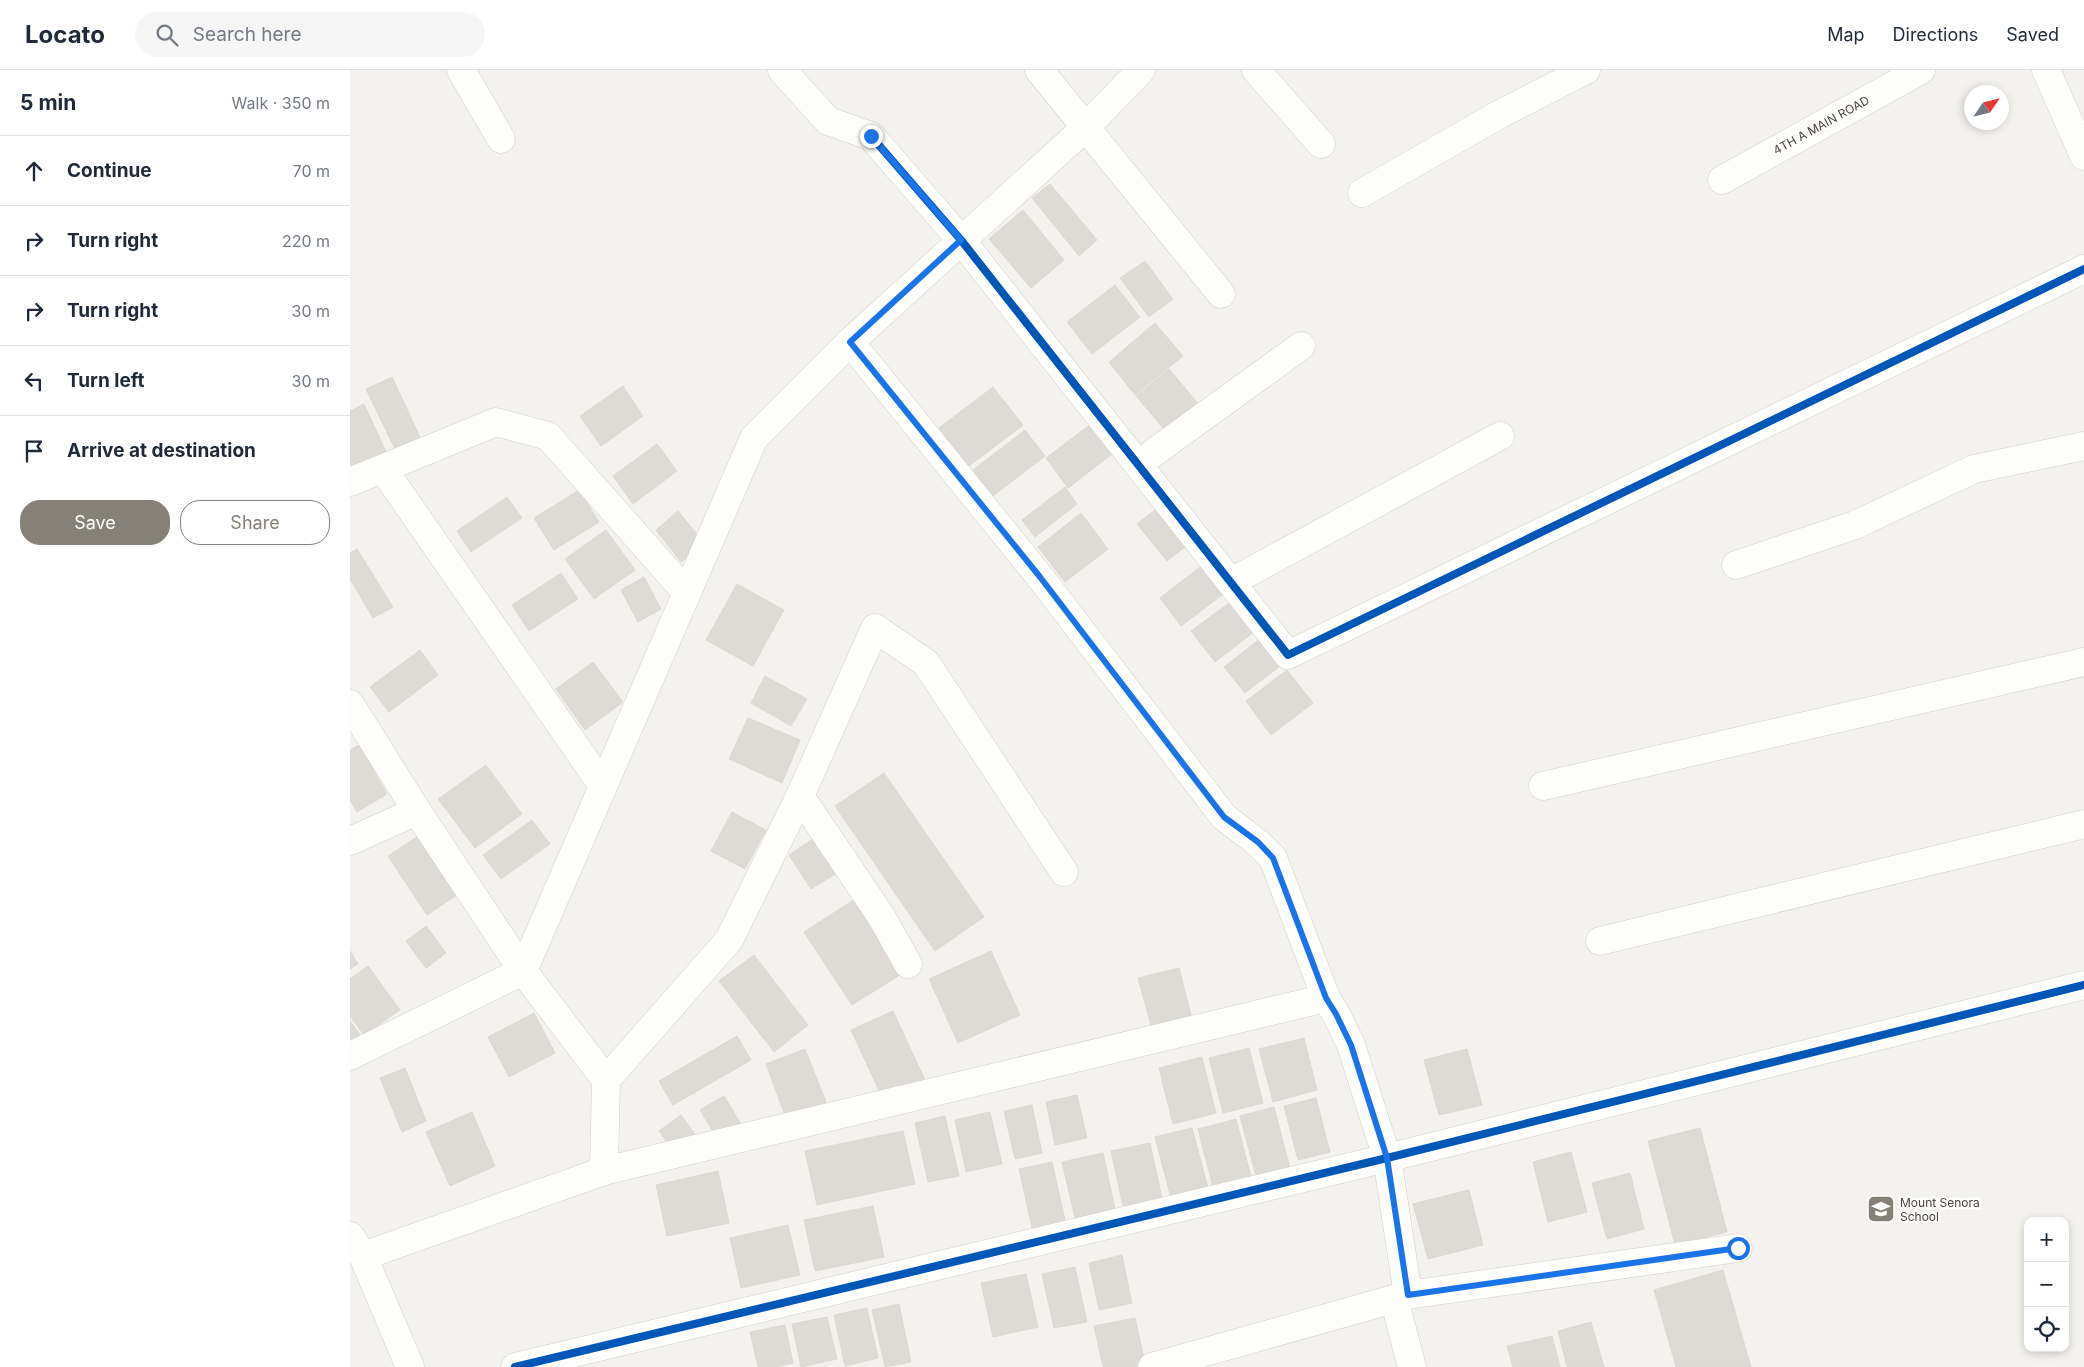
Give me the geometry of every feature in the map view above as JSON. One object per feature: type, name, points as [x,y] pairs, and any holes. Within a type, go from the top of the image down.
[{"type":"street","points":[[461,70],[501,139]]},
{"type":"street","points":[[782,70],[828,121],[871,136],[961,240],[1288,655],[2084,269]]},
{"type":"street","points":[[1039,70],[1084,128],[1221,294]]},
{"type":"street","points":[[350,1056],[523,971],[754,438],[850,342],[1084,128],[1141,70]]},
{"type":"street","points":[[1256,70],[1321,144]]},
{"type":"street","points":[[1362,193],[1500,114],[1586,70]]},
{"type":"street","name":"4TH A MAIN ROAD","points":[[1722,180],[1921,70]]},
{"type":"street","points":[[2046,70],[2084,156]]},
{"type":"street","points":[[850,342],[1040,577],[1224,817],[1258,842],[1273,858],[1326,998],[1351,1045],[1387,1158],[1401,1297],[1412,1367]]},
{"type":"street","points":[[1138,464],[1301,346]]},
{"type":"street","points":[[350,482],[496,422],[548,436],[687,593]]},
{"type":"street","points":[[1231,582],[1500,436]]},
{"type":"street","points":[[1736,565],[1855,525],[1974,469],[2084,446]]},
{"type":"street","points":[[383,469],[603,786]]},
{"type":"street","points":[[606,1080],[728,940],[800,796],[875,628],[926,663],[1064,872]]},
{"type":"street","points":[[1543,786],[2084,662]]},
{"type":"street","points":[[350,704],[417,811],[523,971],[606,1080],[604,1171]]},
{"type":"street","points":[[800,796],[881,916],[908,964]]},
{"type":"street","points":[[350,841],[417,811]]},
{"type":"street","points":[[1600,941],[2084,824]]},
{"type":"street","points":[[515,1367],[1387,1158],[2084,984]]},
{"type":"street","points":[[410,1367],[357,1246],[604,1171],[1326,998]]},
{"type":"street","points":[[1152,1367],[1401,1297],[1738,1248]]},
{"type":"building","points":[[1050,184],[1097,240],[1079,256],[1032,198]]},
{"type":"building","points":[[1023,210],[1064,260],[1031,288],[989,239]]},
{"type":"building","points":[[1145,261],[1173,299],[1149,317],[1120,278]]},
{"type":"building","points":[[1115,285],[1140,317],[1092,354],[1067,322]]},
{"type":"building","points":[[1155,323],[1183,356],[1135,395],[1109,362]]},
{"type":"building","points":[[1169,369],[1202,408],[1170,436],[1136,396]]},
{"type":"building","points":[[392,377],[420,437],[395,449],[366,389]]},
{"type":"building","points":[[623,386],[643,416],[601,446],[580,416]]},
{"type":"building","points":[[993,387],[1023,425],[969,466],[939,428]]},
{"type":"building","points":[[364,404],[387,454],[353,470],[350,462],[350,411]]},
{"type":"building","points":[[1099,418],[1121,447],[1068,488],[1046,458]]},
{"type":"building","points":[[1025,430],[1045,456],[993,496],[973,470]]},
{"type":"building","points":[[657,444],[677,471],[633,504],[613,476]]},
{"type":"building","points":[[1065,487],[1077,504],[1035,537],[1022,520]]},
{"type":"building","points":[[579,490],[599,522],[554,550],[534,518]]},
{"type":"building","points":[[507,497],[522,518],[471,552],[457,531]]},
{"type":"building","points":[[1160,506],[1189,544],[1167,561],[1137,524]]},
{"type":"building","points":[[678,511],[704,543],[681,562],[656,530]]},
{"type":"building","points":[[1081,513],[1108,549],[1065,582],[1038,547]]},
{"type":"building","points":[[606,530],[635,570],[594,599],[565,559]]},
{"type":"building","points":[[357,549],[393,607],[373,618],[350,579],[350,553]]},
{"type":"building","points":[[1200,567],[1222,595],[1181,626],[1160,598]]},
{"type":"building","points":[[561,573],[578,599],[529,631],[512,605]]},
{"type":"building","points":[[644,577],[661,609],[638,622],[621,590]]},
{"type":"building","points":[[737,584],[784,610],[753,666],[706,640]]},
{"type":"building","points":[[1236,598],[1259,628],[1215,662],[1191,631]]},
{"type":"building","points":[[1265,635],[1285,662],[1245,693],[1224,667]]},
{"type":"building","points":[[420,650],[438,675],[389,712],[370,687]]},
{"type":"building","points":[[593,662],[623,702],[585,730],[556,689]]},
{"type":"building","points":[[1287,670],[1313,703],[1271,735],[1246,701]]},
{"type":"building","points":[[765,676],[807,699],[791,726],[751,703]]},
{"type":"building","points":[[748,718],[800,740],[782,783],[729,759]]},
{"type":"building","points":[[359,745],[387,794],[357,812],[350,800],[350,750]]},
{"type":"building","points":[[486,765],[522,814],[475,848],[438,799]]},
{"type":"building","points":[[884,773],[984,917],[935,951],[835,806]]},
{"type":"building","points":[[732,812],[766,830],[745,869],[711,851]]},
{"type":"building","points":[[532,820],[550,844],[501,879],[483,855]]},
{"type":"building","points":[[418,836],[457,895],[427,915],[388,856]]},
{"type":"building","points":[[813,839],[835,874],[811,889],[789,855]]},
{"type":"building","points":[[855,899],[903,973],[852,1005],[804,932]]},
{"type":"building","points":[[426,926],[446,953],[426,968],[406,941]]},
{"type":"building","points":[[350,951],[358,964],[350,969]]},
{"type":"building","points":[[991,951],[1020,1015],[958,1043],[929,979]]},
{"type":"building","points":[[754,955],[808,1025],[774,1052],[719,981]]},
{"type":"building","points":[[368,966],[400,1010],[364,1035],[350,1016],[350,979]]},
{"type":"building","points":[[1179,968],[1192,1019],[1152,1029],[1138,978]]},
{"type":"building","points":[[893,1011],[925,1080],[883,1099],[851,1030]]},
{"type":"building","points":[[534,1013],[555,1053],[509,1077],[488,1037]]},
{"type":"building","points":[[350,1021],[360,1035],[350,1042]]},
{"type":"building","points":[[737,1036],[751,1060],[673,1105],[659,1081]]},
{"type":"building","points":[[1304,1038],[1317,1090],[1273,1102],[1259,1049]]},
{"type":"building","points":[[1249,1048],[1263,1103],[1223,1113],[1209,1058]]},
{"type":"building","points":[[805,1049],[826,1102],[786,1118],[766,1064]]},
{"type":"building","points":[[1467,1049],[1482,1105],[1439,1115],[1424,1060]]},
{"type":"building","points":[[1202,1057],[1216,1113],[1173,1124],[1159,1068]]},
{"type":"building","points":[[405,1068],[426,1121],[402,1132],[380,1078]]},
{"type":"building","points":[[1077,1095],[1087,1138],[1055,1145],[1046,1102]]},
{"type":"building","points":[[724,1096],[744,1129],[720,1143],[700,1110]]},
{"type":"building","points":[[1316,1098],[1330,1152],[1298,1160],[1284,1106]]},
{"type":"building","points":[[1032,1105],[1042,1153],[1015,1159],[1004,1111]]},
{"type":"building","points":[[1274,1107],[1290,1168],[1256,1176],[1240,1116]]},
{"type":"building","points":[[472,1112],[495,1166],[450,1186],[426,1132]]},
{"type":"building","points":[[990,1112],[1002,1164],[966,1172],[955,1120]]},
{"type":"building","points":[[681,1115],[697,1137],[675,1153],[659,1131]]},
{"type":"building","points":[[945,1116],[959,1176],[928,1182],[915,1123]]},
{"type":"building","points":[[1236,1119],[1252,1181],[1214,1191],[1198,1129]]},
{"type":"building","points":[[1192,1128],[1208,1188],[1171,1198],[1155,1137]]},
{"type":"building","points":[[1700,1128],[1727,1232],[1675,1245],[1648,1141]]},
{"type":"building","points":[[903,1131],[915,1184],[817,1205],[805,1151]]},
{"type":"building","points":[[1150,1143],[1162,1198],[1123,1206],[1111,1151]]},
{"type":"building","points":[[1571,1152],[1587,1212],[1548,1222],[1533,1162]]},
{"type":"building","points":[[1103,1153],[1115,1209],[1075,1218],[1062,1162]]},
{"type":"building","points":[[1052,1162],[1065,1220],[1032,1228],[1019,1169]]},
{"type":"building","points":[[718,1171],[729,1223],[667,1236],[656,1185]]},
{"type":"building","points":[[1630,1173],[1644,1229],[1607,1239],[1592,1183]]},
{"type":"building","points":[[1469,1190],[1483,1245],[1428,1259],[1413,1204]]},
{"type":"building","points":[[873,1206],[884,1257],[815,1271],[804,1220]]},
{"type":"building","points":[[788,1225],[800,1275],[741,1288],[730,1238]]},
{"type":"building","points":[[1122,1255],[1132,1303],[1099,1310],[1089,1263]]},
{"type":"building","points":[[1075,1267],[1087,1322],[1054,1328],[1042,1274]]},
{"type":"building","points":[[1723,1270],[1751,1367],[1676,1367],[1654,1290]]},
{"type":"building","points":[[1026,1274],[1038,1327],[993,1337],[981,1283]]},
{"type":"building","points":[[899,1304],[911,1362],[885,1367],[872,1310]]},
{"type":"building","points":[[867,1308],[878,1358],[845,1366],[834,1315]]},
{"type":"building","points":[[827,1317],[837,1359],[801,1367],[792,1324]]},
{"type":"building","points":[[1135,1318],[1146,1367],[1103,1367],[1094,1326]]},
{"type":"building","points":[[1591,1322],[1604,1367],[1567,1367],[1558,1331]]},
{"type":"building","points":[[785,1325],[793,1363],[776,1367],[758,1367],[750,1332]]},
{"type":"building","points":[[1552,1336],[1560,1367],[1513,1367],[1507,1346]]},
{"type":"cycle path","points":[[871,136],[961,240],[1288,655],[2084,269]]},
{"type":"cycle path","points":[[515,1367],[1387,1158],[2084,985]]},
{"type":"place","name":"Mount Senora School","points":[[1881,1209]]},
{"type":"route","points":[[871,136],[961,240],[850,342],[1040,577],[1224,817],[1258,842],[1273,858],[1326,998],[1351,1045],[1387,1158],[1408,1295],[1738,1248]]}]
